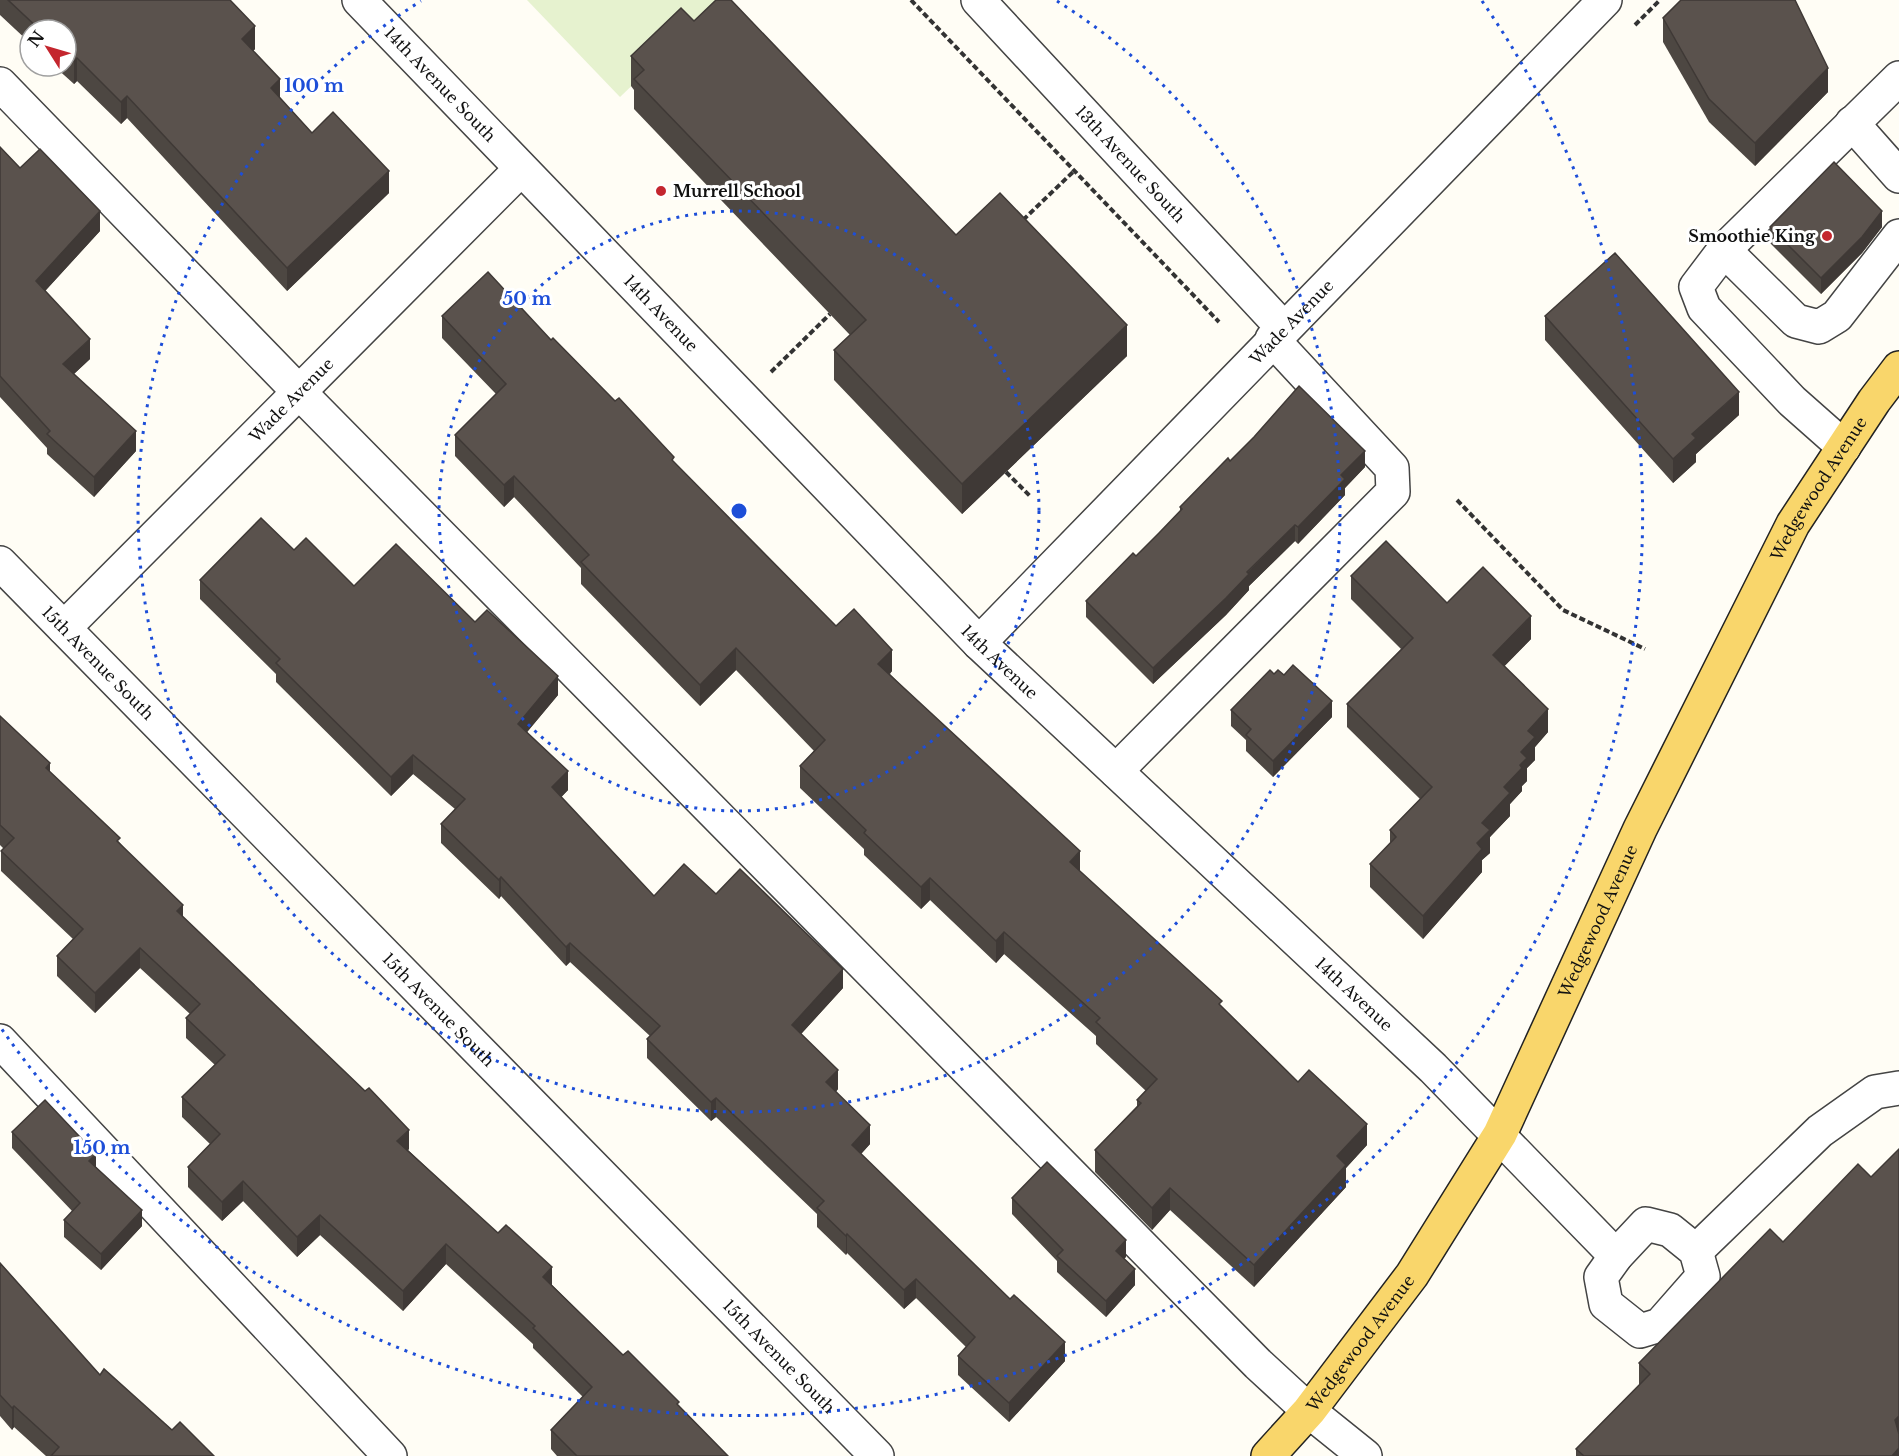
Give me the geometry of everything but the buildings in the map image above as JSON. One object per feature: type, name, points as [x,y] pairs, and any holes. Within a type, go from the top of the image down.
[{"type":"main road","name":"Wedgewood Avenue","points":[[1268,1456],[1310,1411],[1412,1275],[1500,1134],[1640,829],[1793,524],[1899,368]]},
{"type":"street","name":"14th Avenue South","points":[[359,0],[520,170]]},
{"type":"street","name":"13th Avenue South","points":[[978,0],[1278,334],[1392,468],[1393,492],[1116,771]]},
{"type":"street","name":"Wade Avenue","points":[[979,643],[1605,0]]},
{"type":"street","points":[[1844,447],[1792,401],[1704,308],[1696,287],[1724,250],[1899,78]]},
{"type":"street","points":[[0,84],[299,392],[1258,1364],[1365,1456]]},
{"type":"street","points":[[1852,123],[1899,176]]},
{"type":"street","name":"Wade Avenue","points":[[64,628],[520,170]]},
{"type":"street","name":"14th Avenue","points":[[520,170],[979,643],[1500,1134],[1616,1256]]},
{"type":"street","points":[[1724,250],[1796,321],[1820,327],[1837,316],[1899,236]]},
{"type":"street","name":"15th Avenue South","points":[[0,563],[877,1456]]},
{"type":"street","points":[[0,1041],[390,1456]]},
{"type":"street","points":[[1696,1251],[1820,1131],[1875,1092],[1899,1088]]},
{"type":"street","points":[[1646,1224],[1670,1230],[1696,1251],[1703,1276],[1660,1325],[1640,1331],[1606,1304],[1601,1277],[1616,1256],[1646,1224]]},
{"type":"path","points":[[911,0],[1219,322]]},
{"type":"path","points":[[1017,225],[1074,171]]},
{"type":"path","points":[[771,372],[830,314]]},
{"type":"path","points":[[1006,472],[1031,497]]},
{"type":"path","points":[[1457,500],[1563,610],[1645,649]]},
{"type":"green space","points":[[527,0],[721,0],[620,97]]},
{"type":"place","name":"Murrell School","points":[[661,191]]},
{"type":"place","name":"Smoothie King","points":[[1827,236]]}]
